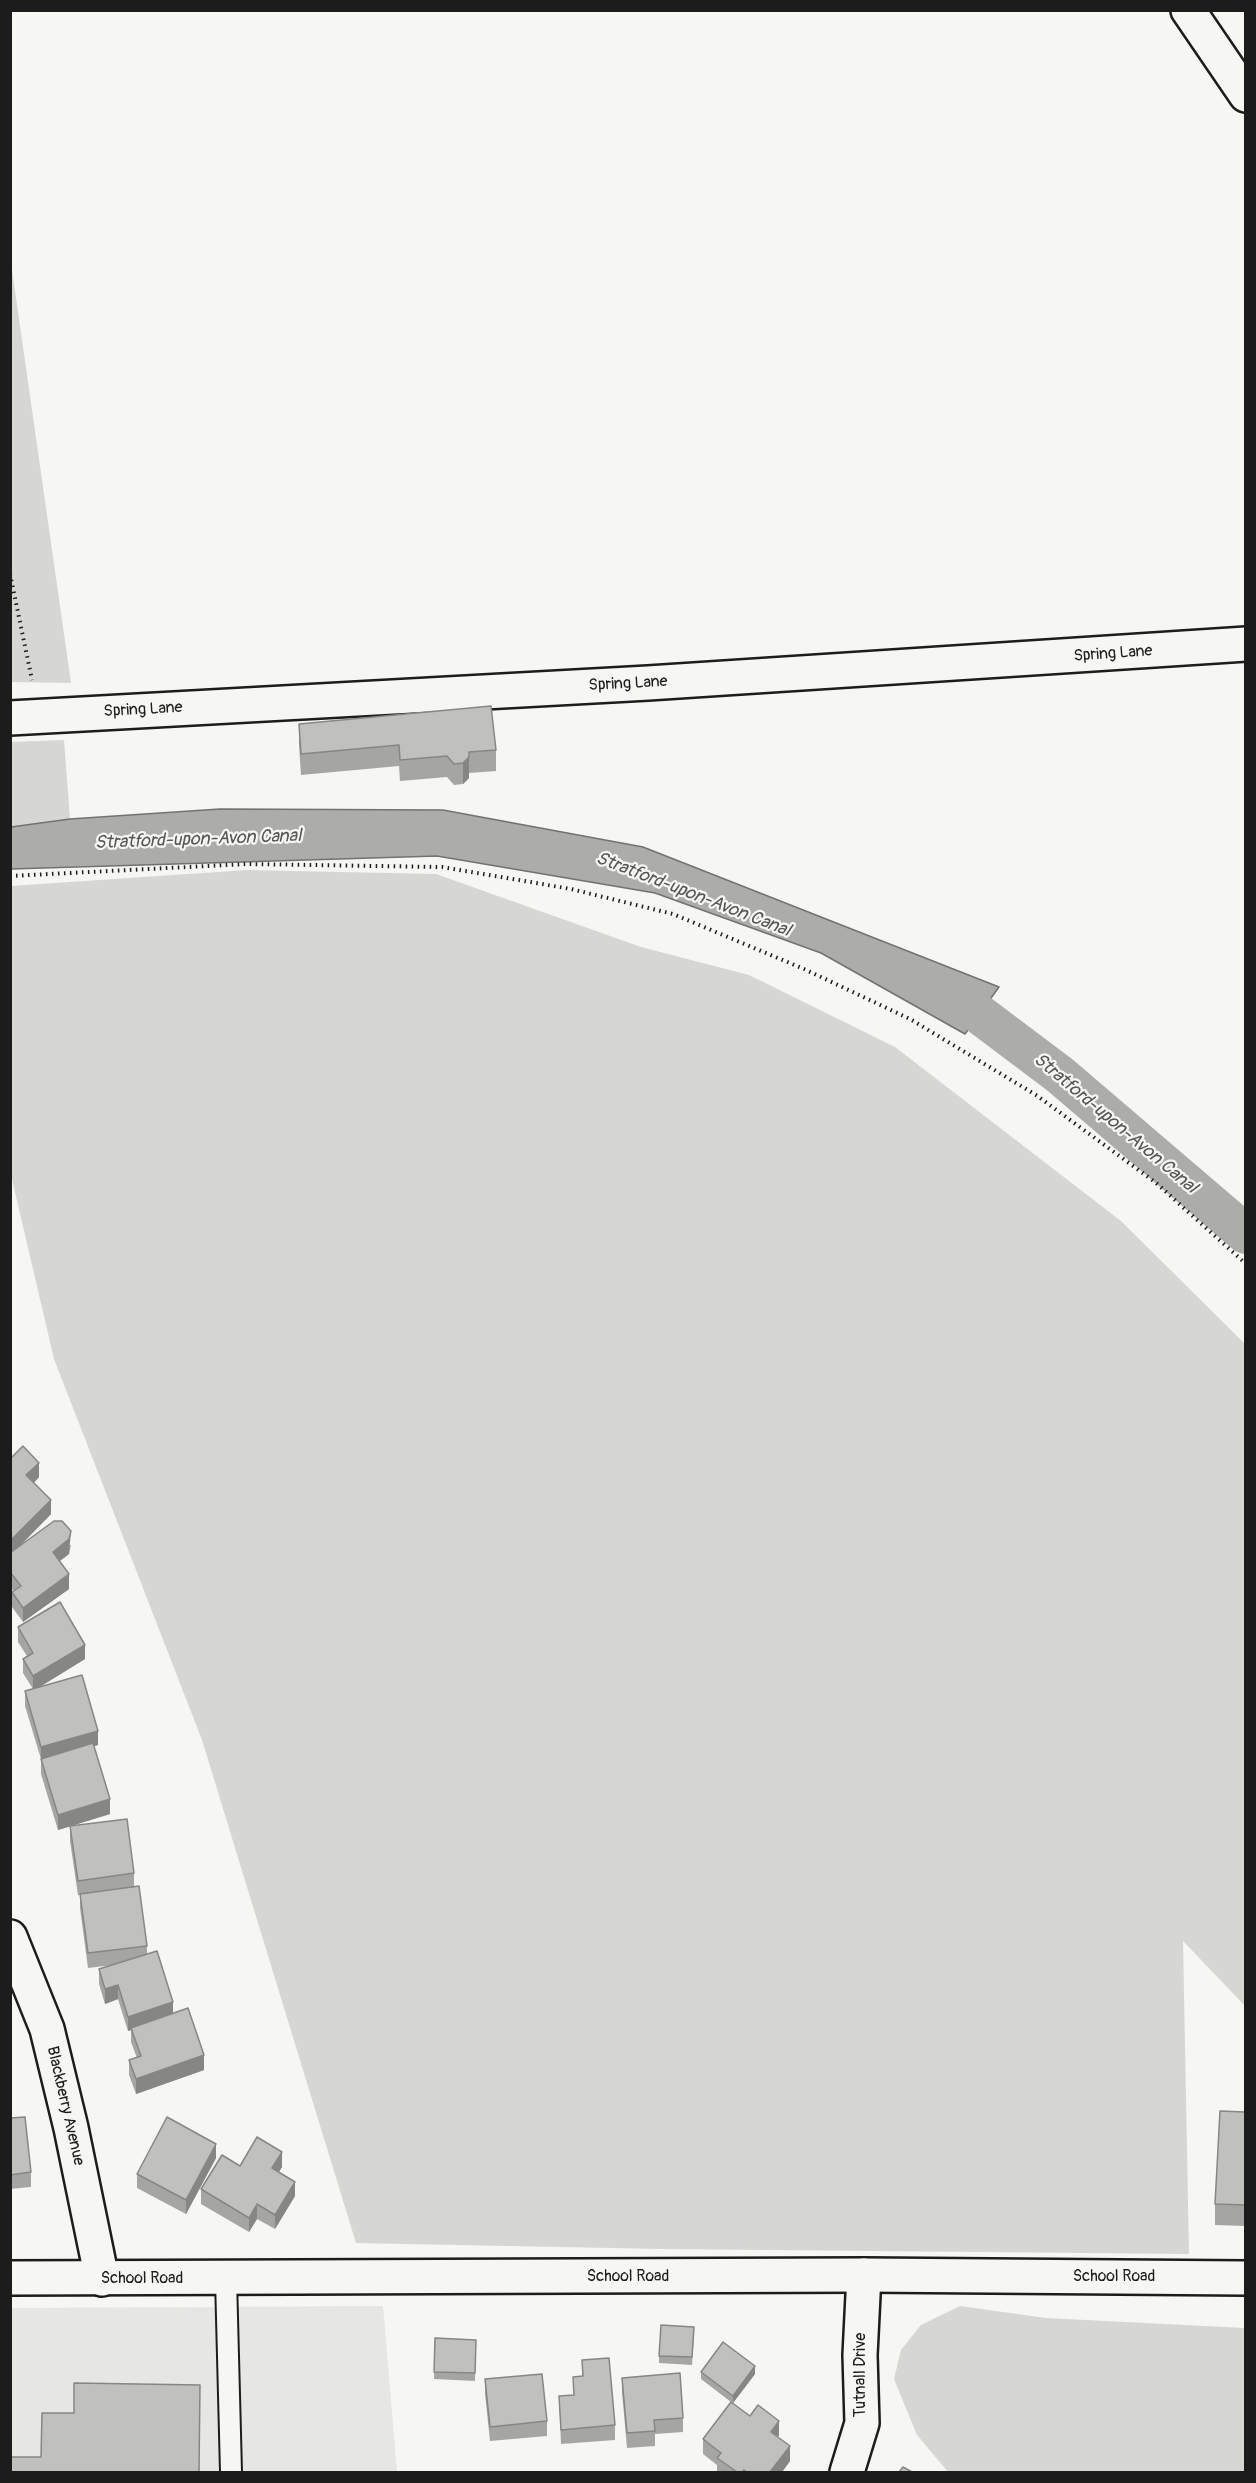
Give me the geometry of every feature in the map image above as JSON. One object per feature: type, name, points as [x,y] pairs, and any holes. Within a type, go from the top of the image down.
[{"type":"street","points":[[1188,10],[1245,95]]},
{"type":"street","name":"Spring Lane","points":[[25,717],[648,683],[1245,644]]},
{"type":"street","name":"Blackberry Avenue","points":[[10,1937],[47,2029],[71,2128],[102,2279]]},
{"type":"street","name":"School Road","points":[[10,2278],[864,2276],[1245,2278]]},
{"type":"street","name":"Tutnall Drive","points":[[847,2472],[862,2423],[860,2355],[864,2276]]},
{"type":"lane","points":[[226,2279],[231,2472]]},
{"type":"path","points":[[10,574],[25,717]]},
{"type":"path","points":[[10,876],[247,864],[442,867],[571,889],[673,914],[804,969],[910,1019],[1036,1095],[1155,1182],[1245,1264]]},
{"type":"shaded area","points":[[11,263],[71,683],[11,682]]},
{"type":"shaded area","points":[[64,740],[70,819],[11,827],[11,742]]},
{"type":"shaded area","points":[[247,870],[436,874],[641,947],[749,975],[895,1047],[1121,1221],[1245,1344],[1245,2006],[1183,1941],[1189,2254],[662,2249],[356,2243],[202,1740],[54,1359],[11,1175],[11,886]]},
{"type":"shaded area","points":[[383,2306],[397,2472],[11,2472],[10,2308]]},
{"type":"shaded area","points":[[960,2306],[1046,2318],[1245,2328],[1245,2472],[948,2472],[917,2435],[894,2379],[901,2350],[921,2325]]},
{"type":"water","points":[[220,809],[443,810],[643,847],[999,987],[965,1034],[821,953],[655,893],[437,856],[11,869],[11,827],[70,819]]},
{"type":"building","points":[[491,706],[496,750],[469,752],[469,757],[463,763],[454,764],[447,756],[400,760],[399,745],[301,754],[299,724]]},
{"type":"building","points":[[23,1446],[39,1463],[26,1475],[51,1500],[11,1540],[10,1459]]},
{"type":"building","points":[[54,1521],[62,1521],[71,1531],[69,1539],[53,1552],[69,1574],[23,1608],[12,1592],[21,1586],[10,1572],[10,1553]]},
{"type":"building","points":[[60,1602],[85,1645],[33,1676],[23,1659],[33,1653],[18,1627]]},
{"type":"building","points":[[82,1675],[98,1731],[41,1747],[25,1691]]},
{"type":"building","points":[[93,1743],[110,1799],[58,1815],[41,1759]]},
{"type":"building","points":[[127,1819],[134,1873],[78,1881],[70,1826]]},
{"type":"building","points":[[139,1886],[147,1946],[88,1953],[80,1894]]},
{"type":"building","points":[[157,1951],[173,2002],[128,2017],[118,1985],[105,1989],[99,1969]]},
{"type":"building","points":[[188,2008],[204,2055],[136,2079],[129,2060],[141,2056],[131,2028]]},
{"type":"building","points":[[1220,2111],[1245,2112],[1245,2205],[1215,2204]]},
{"type":"building","points":[[25,2117],[31,2172],[10,2175],[10,2118]]},
{"type":"building","points":[[167,2117],[216,2144],[186,2200],[137,2174]]},
{"type":"building","points":[[257,2137],[282,2152],[272,2168],[295,2182],[275,2215],[257,2204],[249,2218],[201,2189],[222,2155],[240,2166]]},
{"type":"building","points":[[661,2325],[694,2327],[692,2357],[659,2356]]},
{"type":"building","points":[[435,2338],[476,2340],[475,2373],[434,2372]]},
{"type":"building","points":[[723,2342],[755,2366],[733,2396],[701,2372]]},
{"type":"building","points":[[609,2358],[615,2425],[561,2430],[559,2396],[574,2395],[573,2377],[583,2376],[582,2360]]},
{"type":"building","points":[[680,2373],[683,2418],[654,2420],[655,2431],[627,2433],[622,2378]]},
{"type":"building","points":[[542,2374],[547,2421],[490,2427],[485,2379]]},
{"type":"building","points":[[74,2383],[200,2385],[199,2472],[10,2472],[10,2457],[41,2457],[42,2413],[74,2413]]},
{"type":"building","points":[[731,2402],[750,2416],[758,2405],[779,2421],[771,2432],[790,2446],[770,2472],[744,2470],[737,2472],[717,2458],[721,2453],[703,2439]]},
{"type":"building","points":[[903,2467],[912,2472],[899,2472]]},
{"type":"waterway","name":"Stratford-upon-Avon Canal","points":[[929,989],[963,1002],[1060,1075],[1246,1234]]}]
